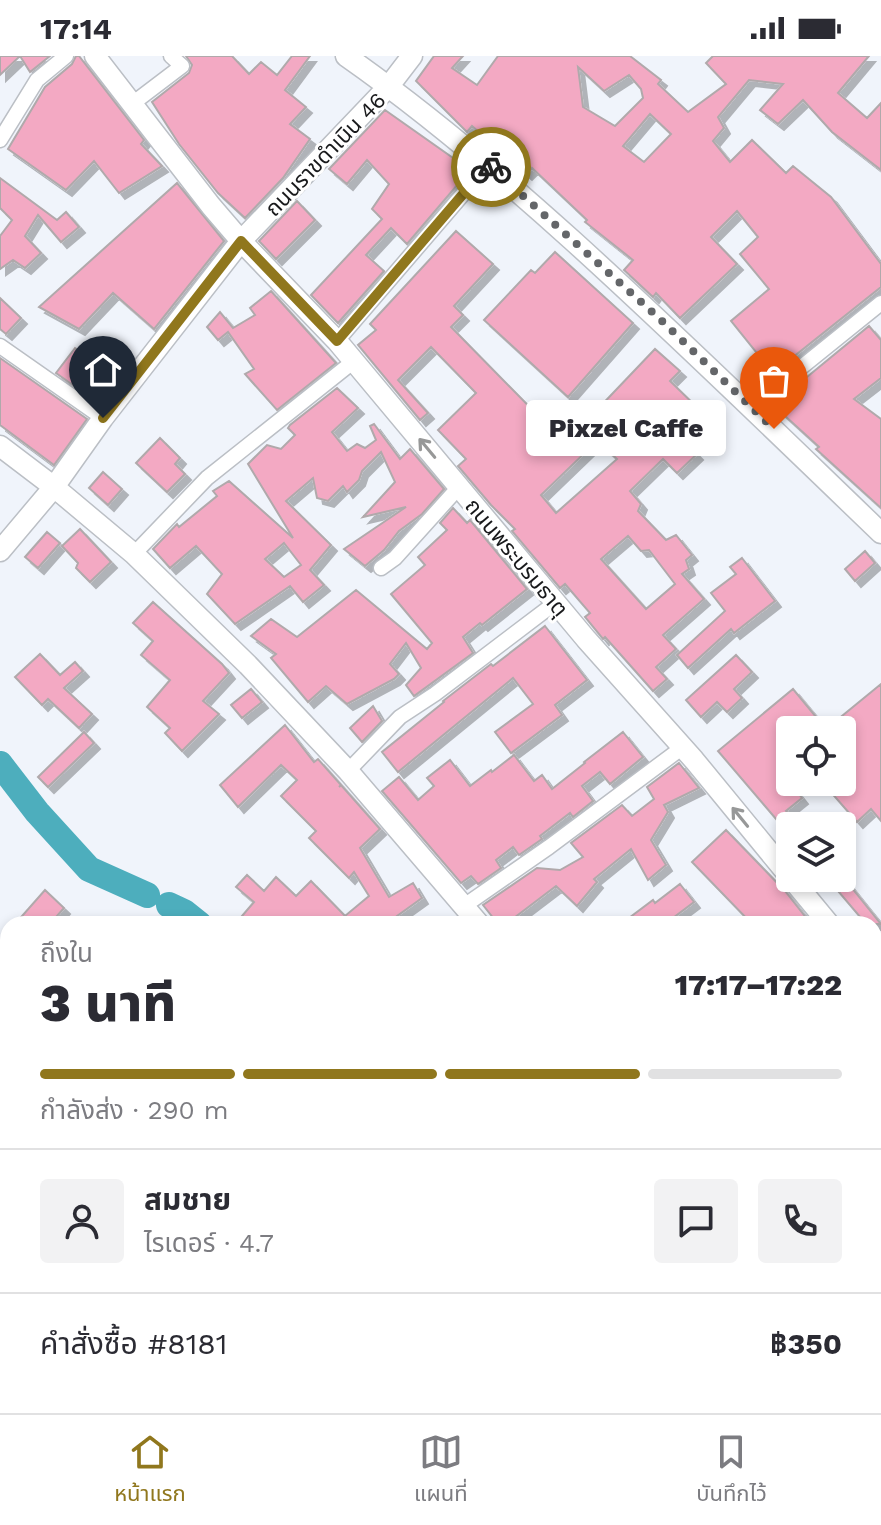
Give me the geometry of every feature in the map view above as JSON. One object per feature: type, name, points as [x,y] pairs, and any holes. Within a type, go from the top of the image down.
[{"type":"street","points":[[0,140],[37,80],[66,56]]},
{"type":"street","name":"ถนนพระบรมธาตุ","points":[[95,56],[211,206],[337,341],[555,603],[683,747],[776,860]]},
{"type":"street","points":[[132,104],[182,66],[171,56]]},
{"type":"street","points":[[346,56],[488,165],[659,318],[881,533]]},
{"type":"street","name":"ถนนราขดำเนิน 46","points":[[5,544],[54,487],[103,418],[241,241],[389,86],[412,56]]},
{"type":"street","points":[[337,341],[488,165]]},
{"type":"street","points":[[752,407],[881,304]]},
{"type":"street","points":[[0,346],[103,418]]},
{"type":"street","points":[[134,554],[207,478],[354,361]]},
{"type":"street","points":[[0,446],[134,554],[248,665],[348,771],[472,916]]},
{"type":"street","points":[[381,568],[395,558],[459,487]]},
{"type":"street","points":[[348,771],[400,717],[555,603]]},
{"type":"street","points":[[464,906],[683,747]]},
{"type":"street","name":"ถนนพระบรมธาตุ","points":[[802,892],[822,916]]},
{"type":"building","points":[[0,56],[20,56],[0,75]]},
{"type":"building","points":[[20,56],[50,56],[30,72]]},
{"type":"building","points":[[76,56],[144,140],[141,144],[162,166],[119,193],[94,161],[66,190],[8,149],[45,87],[72,64]]},
{"type":"building","points":[[186,56],[232,56],[249,74],[261,62],[277,75],[292,56],[310,56],[285,90],[306,107],[290,124],[310,139],[283,178],[245,218],[218,193],[179,144],[152,102],[189,73],[192,65]]},
{"type":"building","points":[[434,56],[463,56],[452,68],[477,85],[498,56],[630,56],[661,80],[658,84],[688,112],[726,84],[706,63],[713,56],[869,56],[838,93],[867,118],[881,103],[881,170],[832,132],[803,100],[778,124],[760,110],[783,84],[749,80],[718,117],[724,128],[713,141],[730,162],[752,140],[786,173],[793,166],[831,197],[881,264],[881,287],[773,373],[731,321],[769,289],[740,254],[758,237],[737,211],[711,237],[737,264],[680,318],[656,293],[653,297],[624,270],[633,260],[585,222],[587,220],[532,168],[526,174],[472,126],[467,132],[416,81]],"holes":[[[578,67],[604,91],[629,75],[641,89],[643,98],[615,126],[583,107]],[[650,114],[671,134],[644,162],[623,146]]]},
{"type":"building","points":[[385,110],[470,170],[407,244],[391,228],[366,255],[384,271],[338,323],[311,295],[382,219],[372,209],[389,184],[367,160],[347,184],[329,169]]},
{"type":"building","points":[[0,178],[57,220],[66,212],[79,227],[61,242],[38,215],[25,236],[41,253],[25,268],[13,260],[0,269],[0,236],[12,220],[0,208]]},
{"type":"building","points":[[177,183],[224,241],[154,329],[113,293],[79,329],[39,307]]},
{"type":"building","points":[[297,201],[315,220],[276,259],[259,241]]},
{"type":"building","points":[[456,231],[493,264],[454,306],[463,315],[451,327],[562,440],[570,432],[573,435],[655,349],[680,371],[670,381],[708,418],[684,441],[697,454],[677,473],[663,459],[630,491],[641,504],[638,511],[666,540],[676,535],[692,555],[686,560],[689,569],[682,574],[704,599],[663,635],[676,649],[656,667],[667,679],[653,691],[605,637],[603,639],[585,617],[590,613],[565,584],[560,588],[512,531],[515,529],[458,466],[466,459],[438,430],[476,393],[431,347],[398,380],[428,413],[420,420],[358,345],[376,330],[370,324]],"holes":[[[597,441],[617,459],[556,513],[541,495]],[[628,536],[641,551],[649,550],[675,584],[646,609],[601,559]]]},
{"type":"building","points":[[555,252],[633,323],[568,397],[484,320],[531,270],[535,273]]},
{"type":"building","points":[[271,291],[336,363],[277,410],[245,374],[254,369],[228,332],[218,340],[207,327],[220,312],[233,328],[255,315],[250,308]]},
{"type":"building","points":[[0,298],[21,318],[6,334],[0,329]]},
{"type":"building","points":[[869,326],[881,340],[881,378],[854,399],[881,419],[881,508],[773,405]]},
{"type":"building","points":[[75,348],[119,377],[98,403],[56,373]]},
{"type":"building","points":[[0,358],[87,419],[54,465],[0,425]]},
{"type":"building","points":[[337,388],[358,408],[332,432],[347,451],[357,444],[365,448],[376,440],[370,426],[374,424],[400,459],[410,449],[444,489],[422,514],[399,531],[384,550],[365,566],[344,549],[406,507],[363,517],[395,482],[381,452],[347,492],[343,486],[328,501],[317,498],[313,478],[286,501],[331,545],[310,570],[324,585],[303,602],[290,586],[235,624],[207,594],[222,574],[196,546],[170,568],[153,549],[177,524],[179,527],[217,496],[213,491],[229,481],[293,538],[248,464],[267,445],[281,449],[295,435],[288,428]],"holes":[[[284,543],[301,565],[284,577],[265,559]]]},
{"type":"building","points":[[160,438],[180,458],[175,464],[185,474],[167,492],[136,463]]},
{"type":"building","points":[[103,472],[122,489],[108,505],[89,488]]},
{"type":"building","points":[[453,508],[467,523],[470,520],[527,589],[463,637],[473,653],[414,696],[406,685],[421,668],[406,643],[390,664],[399,674],[394,679],[347,704],[326,686],[308,702],[271,658],[276,654],[251,636],[271,619],[297,637],[356,590],[427,649],[432,643],[391,594],[425,565],[418,557],[447,530],[440,523]]},
{"type":"building","points":[[80,529],[111,562],[90,582],[76,568],[78,563],[62,546]]},
{"type":"building","points":[[47,532],[60,543],[38,568],[25,557]]},
{"type":"building","points":[[865,551],[875,563],[855,581],[845,569]]},
{"type":"building","points":[[742,558],[775,601],[734,633],[731,629],[688,668],[677,655],[725,611],[711,593],[736,574],[730,567]]},
{"type":"building","points":[[153,602],[229,673],[203,701],[219,714],[182,751],[165,733],[170,728],[147,707],[170,680],[141,655],[153,641],[133,623]]},
{"type":"building","points":[[545,626],[587,680],[555,705],[562,715],[511,753],[495,732],[533,704],[513,678],[398,772],[382,752],[443,701]]},
{"type":"building","points":[[40,654],[60,675],[75,662],[83,671],[64,688],[92,714],[79,728],[48,699],[42,705],[15,677]]},
{"type":"building","points":[[736,655],[752,672],[734,689],[742,698],[727,712],[717,702],[701,717],[686,700]]},
{"type":"building","points":[[881,684],[881,821],[871,809],[857,822],[856,812],[848,812],[834,796],[856,796],[856,716],[842,716]]},
{"type":"building","points":[[251,689],[262,702],[242,718],[231,705]]},
{"type":"building","points":[[793,689],[815,716],[776,716],[776,796],[802,798],[787,812],[776,812],[776,819],[718,751]]},
{"type":"building","points":[[373,706],[382,721],[362,742],[350,728]]},
{"type":"building","points":[[285,725],[314,762],[318,759],[380,829],[360,848],[389,897],[413,883],[422,898],[397,916],[345,916],[369,896],[354,872],[349,878],[309,838],[316,831],[281,796],[297,780],[281,765],[238,807],[220,785]]},
{"type":"building","points":[[84,732],[94,743],[48,787],[38,777]]},
{"type":"building","points":[[623,732],[643,757],[610,784],[600,772],[582,786],[593,801],[573,817],[570,813],[519,855],[513,847],[496,860],[501,868],[478,884],[471,876],[461,883],[382,791],[399,777],[418,800],[434,786],[427,778],[450,760],[470,786],[514,755],[534,781],[542,775],[552,789]]},
{"type":"building","points":[[679,763],[699,788],[664,805],[668,812],[651,840],[666,865],[648,880],[631,849],[594,879],[597,882],[577,906],[556,886],[517,916],[492,916],[483,905],[537,868],[560,870],[583,857],[571,843],[622,805],[632,816],[654,799],[647,787]]},
{"type":"building","points":[[726,830],[776,882],[776,892],[786,892],[805,916],[744,916],[692,862]]},
{"type":"building","points":[[247,875],[264,891],[276,877],[296,896],[311,881],[345,916],[242,916],[254,902],[236,887]]},
{"type":"building","points":[[680,884],[694,902],[676,916],[632,916],[653,900],[655,903]]},
{"type":"building","points":[[45,890],[64,908],[57,916],[22,916]]},
{"type":"building","points":[[839,892],[855,892],[875,916],[859,916]]},
{"type":"waterway","points":[[0,764],[37,812],[89,869],[147,895]]},
{"type":"waterway","points":[[169,905],[189,916]]},
{"type":"way so far","points":[[491,167],[659,318],[774,429]]},
{"type":"place","name":"Pixzel Caffe","points":[[774,429]]},
{"type":"route","points":[[103,418],[241,241],[337,341],[488,165],[491,167]]}]
